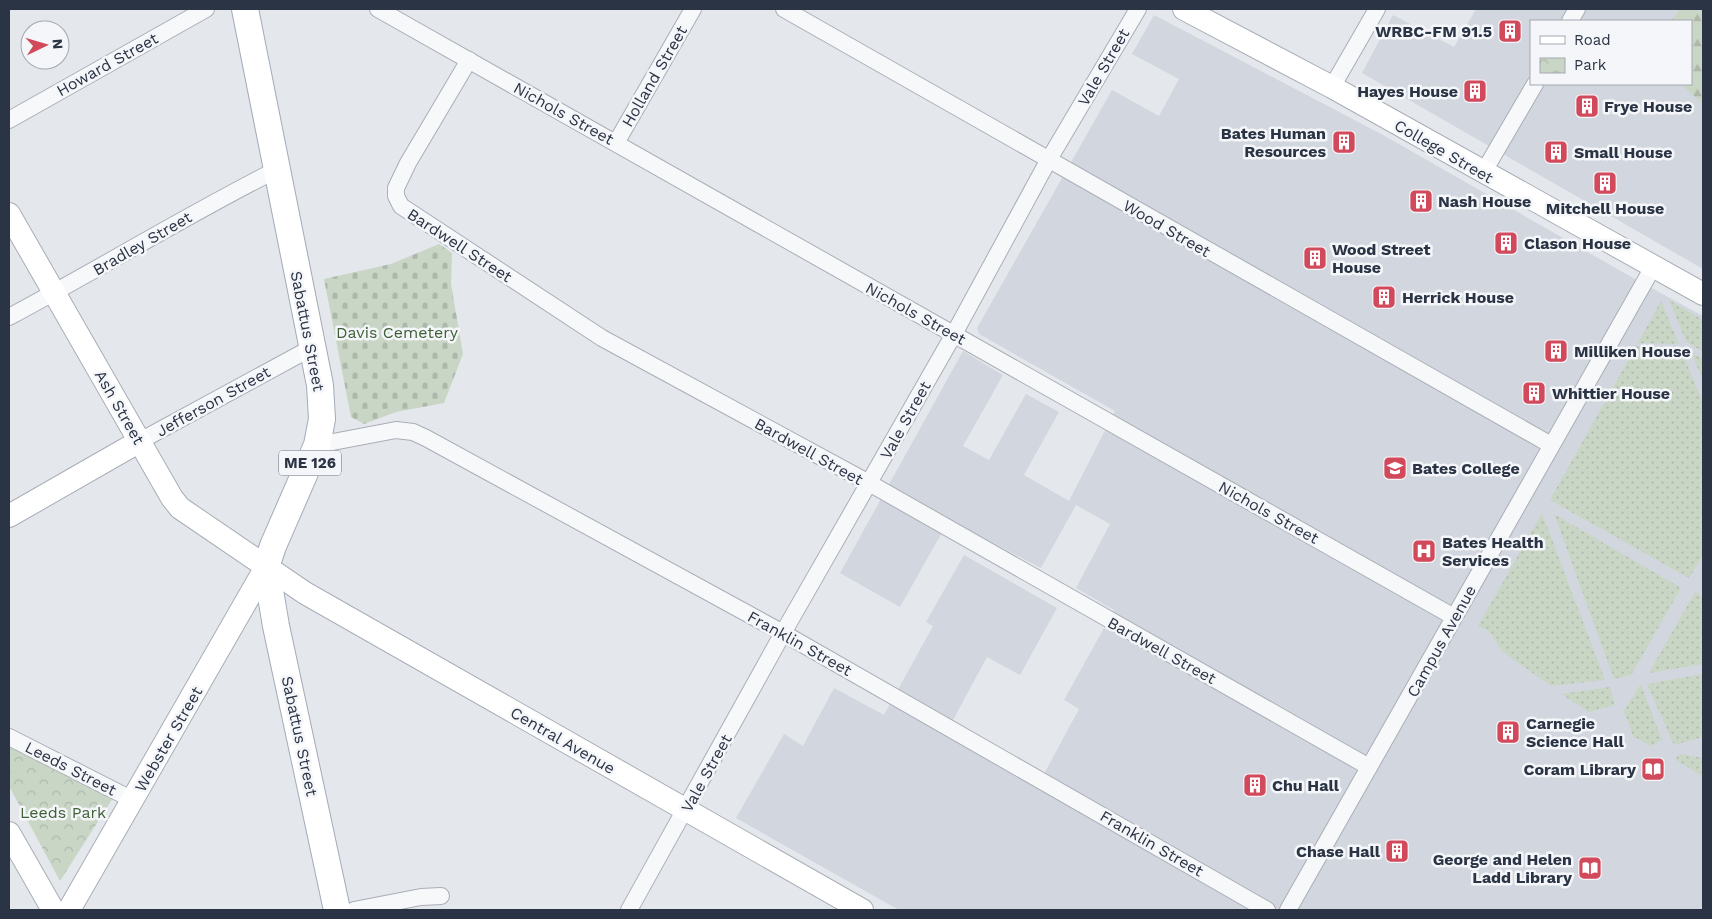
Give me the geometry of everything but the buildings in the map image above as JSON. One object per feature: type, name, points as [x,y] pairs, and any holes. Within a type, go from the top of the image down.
[{"type":"main road","name":"Sabattus Street","points":[[245,9],[321,393],[322,419],[317,445],[273,546],[266,568],[276,626],[337,910]]},
{"type":"street","name":"Howard Street","points":[[9,120],[206,9]]},
{"type":"street","name":"Nichols Street","points":[[378,9],[1454,617]]},
{"type":"street","name":"Holland Street","points":[[616,143],[693,9]]},
{"type":"street","name":"Wood Street","points":[[784,9],[1048,161],[1552,445]]},
{"type":"street","name":"Vale Street","points":[[630,910],[783,633],[954,334],[1048,161],[1138,9]]},
{"type":"street","name":"College Street","points":[[1184,9],[1332,87],[1483,173],[1703,294]]},
{"type":"street","points":[[1332,87],[1377,9]]},
{"type":"street","points":[[1571,20],[1577,9]]},
{"type":"street","name":"Bardwell Street","points":[[469,60],[408,163],[396,188],[396,196],[401,206],[602,338],[869,483],[1369,767]]},
{"type":"street","points":[[1483,173],[1533,85]]},
{"type":"street","name":"Bradley Street","points":[[9,317],[214,201],[276,170]]},
{"type":"street","name":"Ash Street","points":[[9,214],[172,498],[180,508],[266,568]]},
{"type":"street","name":"Campus Avenue","points":[[1288,910],[1653,267]]},
{"type":"street","name":"Jefferson Street","points":[[9,516],[140,441],[313,346]]},
{"type":"street","name":"Franklin Street","points":[[317,445],[396,430],[412,432],[783,633],[1267,910]]},
{"type":"street","name":"Webster Street","points":[[69,910],[266,568]]},
{"type":"street","name":"Central Avenue","points":[[266,568],[305,593],[862,910]]},
{"type":"street","name":"Leeds Street","points":[[9,737],[133,800]]},
{"type":"street","points":[[9,833],[52,910]]},
{"type":"street","points":[[354,910],[421,897],[441,896]]},
{"type":"shaded area","points":[[1476,9],[1703,9],[1703,269],[1362,73],[1393,15],[1454,47]]},
{"type":"shaded area","name":"Bates College","points":[[1154,15],[1383,135],[1703,316],[1703,910],[899,910],[736,818],[784,734],[803,746],[834,688],[884,715],[933,626],[926,622],[964,555],[1057,608],[1020,675],[987,657],[953,720],[1044,774],[1079,709],[1064,700],[1114,610],[1076,588],[1110,524],[1076,505],[1041,568],[949,520],[900,607],[840,573],[963,351],[1003,375],[963,446],[989,460],[1026,394],[1059,412],[1024,475],[1069,501],[1115,411],[979,334],[977,328],[1112,90],[1159,116],[1179,79],[1132,54]]},
{"type":"green space","points":[[1680,9],[1703,9],[1703,104],[1681,85],[1692,85],[1692,20],[1672,20]]},
{"type":"green space","name":"Davis Cemetery","points":[[439,244],[452,253],[451,284],[463,354],[444,403],[396,412],[364,424],[351,417],[324,279],[391,264]]},
{"type":"green space","points":[[1669,300],[1703,320],[1703,352],[1686,341]]},
{"type":"green space","points":[[1661,301],[1679,344],[1638,343]]},
{"type":"green space","points":[[1636,346],[1680,347],[1703,403],[1703,555],[1689,578],[1550,500]]},
{"type":"green space","points":[[1691,352],[1703,359],[1703,381]]},
{"type":"green space","points":[[1542,513],[1605,680],[1551,686],[1502,651],[1489,631],[1478,626]]},
{"type":"green space","points":[[1554,514],[1681,588],[1631,675],[1614,679]]},
{"type":"green space","points":[[1695,592],[1703,597],[1703,664],[1649,673]]},
{"type":"green space","points":[[1703,674],[1703,737],[1674,745],[1647,684]]},
{"type":"green space","points":[[1641,684],[1662,740],[1651,746],[1633,736],[1624,711]]},
{"type":"green space","points":[[1610,687],[1615,705],[1589,712],[1561,694]]},
{"type":"green space","name":"Leeds Park","points":[[9,747],[113,798],[60,881],[9,786]]},
{"type":"green space","points":[[1680,754],[1703,758],[1703,777],[1675,759]]},
{"type":"place","name":"WRBC-FM 91.5","points":[[1510,31]]},
{"type":"place","name":"Hayes House","points":[[1475,91]]},
{"type":"place","name":"Frye House","points":[[1587,106]]},
{"type":"place","name":"Bates Human Resources","points":[[1344,142]]},
{"type":"place","name":"Small House","points":[[1556,152]]},
{"type":"place","name":"Mitchell House","points":[[1605,183]]},
{"type":"place","name":"Nash House","points":[[1421,201]]},
{"type":"place","name":"Clason House","points":[[1506,243]]},
{"type":"place","name":"Wood Street House","points":[[1315,258]]},
{"type":"place","name":"Herrick House","points":[[1384,297]]},
{"type":"place","name":"Milliken House","points":[[1556,351]]},
{"type":"place","name":"Whittier House","points":[[1534,393]]},
{"type":"place","name":"Bates College","points":[[1395,468]]},
{"type":"place","name":"Bates Health Services","points":[[1424,551]]},
{"type":"place","name":"Carnegie Science Hall","points":[[1508,732]]},
{"type":"place","name":"Coram Library","points":[[1653,769]]},
{"type":"place","name":"Chu Hall","points":[[1255,785]]},
{"type":"place","name":"Chase Hall","points":[[1397,851]]},
{"type":"place","name":"George and Helen Ladd Library","points":[[1590,868]]}]
